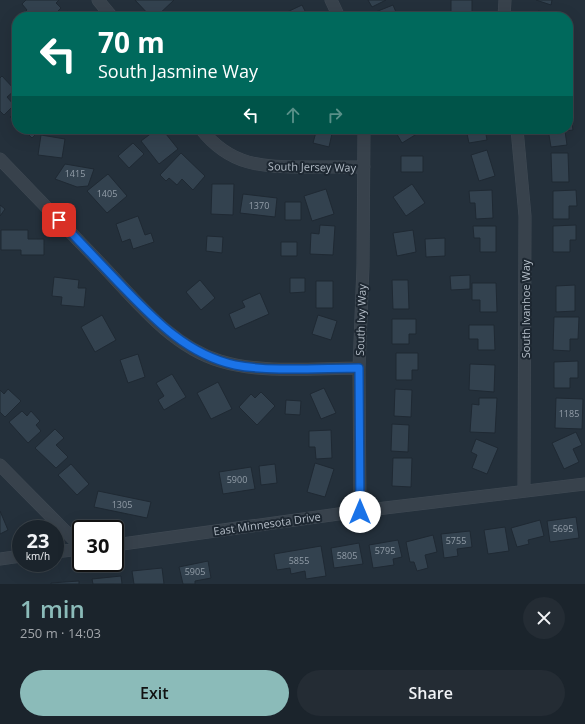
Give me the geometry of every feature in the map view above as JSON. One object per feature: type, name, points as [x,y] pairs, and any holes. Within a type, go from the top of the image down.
[{"type":"street","points":[[98,0],[108,12]]},
{"type":"street","points":[[331,0],[336,12]]},
{"type":"street","points":[[504,12],[505,0]]},
{"type":"street","name":"South Jersey Way","points":[[206,134],[218,147],[228,154],[255,165],[277,167],[364,167]]},
{"type":"street","name":"South Ivy Way","points":[[360,512],[359,368],[363,266],[364,134]]},
{"type":"street","name":"South Ivanhoe Way","points":[[518,134],[526,216],[524,490]]},
{"type":"street","points":[[0,159],[143,307],[173,335],[197,351],[225,362],[254,367],[359,368]]},
{"type":"street","points":[[0,465],[72,539]]},
{"type":"street","name":"East Minnesota Drive","points":[[124,544],[524,490],[585,484]]},
{"type":"street","points":[[0,559],[12,557]]},
{"type":"building","points":[[26,0],[59,0],[56,3],[61,8],[57,12],[25,12],[27,10],[22,4]]},
{"type":"building","points":[[135,0],[174,0],[161,12],[146,12]]},
{"type":"building","points":[[368,0],[386,0],[372,7]]},
{"type":"building","points":[[451,0],[472,0],[472,12],[451,12]]},
{"type":"building","points":[[536,0],[552,0],[551,5]]},
{"type":"building","points":[[302,5],[306,12],[287,12]]},
{"type":"building","points":[[393,5],[396,12],[376,12]]},
{"type":"building","points":[[2,76],[12,87],[12,93],[7,97],[12,103],[12,107],[4,115],[0,111],[0,78]]},
{"type":"building","points":[[28,134],[36,134],[32,138]]},
{"type":"building","points":[[150,134],[166,134],[178,149],[159,164],[141,141]]},
{"type":"building","points":[[315,134],[332,134],[329,147],[313,143]]},
{"type":"building","points":[[397,134],[417,134],[402,143]]},
{"type":"building","points":[[467,134],[486,134],[487,140],[469,143]]},
{"type":"building","points":[[549,134],[565,134],[567,145],[551,147]]},
{"type":"building","points":[[41,135],[65,139],[62,158],[38,155]]},
{"type":"building","points":[[133,143],[144,154],[129,168],[118,156]]},
{"type":"building","points":[[487,150],[495,176],[479,181],[471,155]]},
{"type":"building","points":[[181,153],[205,176],[193,190],[182,179],[177,185],[169,178],[166,181],[160,175]]},
{"type":"building","points":[[551,153],[568,153],[569,182],[552,182]]},
{"type":"building","points":[[401,156],[423,156],[423,172],[401,172]]},
{"type":"building","points":[[65,164],[94,169],[88,186],[77,187],[55,179]]},
{"type":"building","points":[[108,174],[127,196],[107,213],[87,191]]},
{"type":"building","points":[[212,184],[234,184],[233,215],[211,214]]},
{"type":"building","points":[[412,184],[425,203],[406,216],[393,197]]},
{"type":"building","points":[[326,189],[334,214],[312,221],[304,196]]},
{"type":"building","points":[[492,190],[493,218],[476,219],[475,203],[470,203],[469,191]]},
{"type":"building","points":[[576,190],[577,206],[569,206],[569,219],[553,219],[553,191]]},
{"type":"building","points":[[243,194],[277,198],[275,217],[240,213]]},
{"type":"building","points":[[285,202],[301,202],[301,220],[285,220]]},
{"type":"building","points":[[0,205],[5,209],[0,216]]},
{"type":"building","points":[[138,216],[145,235],[151,233],[154,242],[133,249],[130,239],[122,242],[116,224]]},
{"type":"building","points":[[320,225],[335,226],[333,255],[310,254],[311,233],[319,234]]},
{"type":"building","points":[[576,225],[576,240],[570,240],[570,252],[553,252],[553,226]]},
{"type":"building","points":[[473,226],[496,226],[496,252],[480,252],[480,238],[474,238]]},
{"type":"building","points":[[1,230],[28,230],[28,239],[44,239],[44,255],[21,255],[21,250],[1,250]]},
{"type":"building","points":[[413,230],[416,252],[397,256],[393,233]]},
{"type":"building","points":[[207,236],[223,237],[222,253],[206,251]]},
{"type":"building","points":[[445,238],[445,256],[426,257],[425,239]]},
{"type":"building","points":[[281,242],[297,242],[297,256],[281,256]]},
{"type":"building","points":[[470,275],[470,289],[451,290],[450,276]]},
{"type":"building","points":[[54,277],[79,280],[78,288],[86,288],[84,307],[61,305],[62,297],[52,296]]},
{"type":"building","points":[[290,278],[305,278],[305,292],[290,293]]},
{"type":"building","points":[[200,280],[215,298],[201,310],[186,292]]},
{"type":"building","points":[[392,280],[408,280],[409,309],[393,309]]},
{"type":"building","points":[[316,281],[333,281],[333,308],[316,308]]},
{"type":"building","points":[[472,283],[496,283],[497,312],[480,312],[480,300],[472,300]]},
{"type":"building","points":[[575,285],[575,311],[556,312],[556,286]]},
{"type":"building","points":[[260,293],[269,314],[235,329],[229,314],[245,307],[242,301]]},
{"type":"building","points":[[102,315],[116,340],[95,352],[81,327]]},
{"type":"building","points":[[318,315],[337,321],[331,340],[312,334]]},
{"type":"building","points":[[554,317],[579,317],[578,339],[570,339],[570,351],[553,350]]},
{"type":"building","points":[[392,319],[416,319],[416,334],[409,334],[409,344],[392,344]]},
{"type":"building","points":[[469,325],[494,325],[495,350],[478,350],[478,339],[469,339]]},
{"type":"building","points":[[396,353],[418,353],[418,370],[412,370],[412,380],[396,380]]},
{"type":"building","points":[[138,354],[145,377],[128,383],[120,360]]},
{"type":"building","points":[[578,361],[578,378],[570,378],[570,388],[554,388],[554,362]]},
{"type":"building","points":[[470,364],[495,365],[494,392],[469,390]]},
{"type":"building","points":[[172,374],[186,397],[164,410],[158,400],[164,396],[156,383]]},
{"type":"building","points":[[218,382],[232,409],[211,419],[197,393]]},
{"type":"building","points":[[324,388],[336,413],[321,419],[310,394]]},
{"type":"building","points":[[8,389],[21,401],[5,417],[0,412],[0,390],[4,394]]},
{"type":"building","points":[[395,389],[412,390],[411,417],[394,416]]},
{"type":"building","points":[[261,392],[275,406],[257,425],[239,407],[251,394],[255,398]]},
{"type":"building","points":[[479,398],[497,398],[495,433],[470,432],[472,404],[479,405]]},
{"type":"building","points":[[556,398],[583,399],[582,429],[555,428]]},
{"type":"building","points":[[286,400],[301,401],[300,415],[285,414]]},
{"type":"building","points":[[22,411],[27,416],[31,411],[40,421],[36,425],[41,431],[28,443],[9,422]]},
{"type":"building","points":[[392,424],[409,425],[408,452],[391,451]]},
{"type":"building","points":[[55,429],[64,438],[56,445],[68,457],[56,468],[35,448]]},
{"type":"building","points":[[331,430],[332,458],[316,459],[315,447],[309,447],[309,431]]},
{"type":"building","points":[[576,432],[582,445],[573,449],[579,462],[564,469],[552,443]]},
{"type":"building","points":[[476,439],[498,448],[487,474],[472,468],[477,455],[471,452]]},
{"type":"building","points":[[393,458],[412,458],[411,487],[392,486]]},
{"type":"building","points":[[315,463],[334,469],[325,497],[307,492]]},
{"type":"building","points":[[71,464],[89,484],[77,495],[58,475]]},
{"type":"building","points":[[275,464],[277,483],[261,485],[259,466]]},
{"type":"building","points":[[251,467],[255,489],[223,494],[219,472]]},
{"type":"building","points":[[98,491],[151,502],[147,518],[94,507]]},
{"type":"building","points":[[0,511],[8,530],[0,534]]},
{"type":"building","points":[[576,517],[579,538],[550,542],[547,521]]},
{"type":"building","points":[[540,520],[544,536],[528,540],[529,544],[517,547],[511,528]]},
{"type":"building","points":[[505,527],[509,551],[488,554],[484,530]]},
{"type":"building","points":[[470,531],[472,547],[457,549],[458,556],[444,558],[441,534]]},
{"type":"building","points":[[433,535],[437,552],[425,555],[428,568],[417,571],[414,562],[410,562],[406,542]]},
{"type":"building","points":[[398,540],[402,557],[393,559],[394,565],[373,568],[369,545]]},
{"type":"building","points":[[359,543],[363,564],[334,568],[331,548]]},
{"type":"building","points":[[321,546],[326,576],[306,579],[305,571],[291,574],[290,568],[277,570],[274,554]]},
{"type":"building","points":[[208,561],[211,578],[195,581],[195,584],[183,584],[179,567]]},
{"type":"building","points":[[162,568],[164,584],[134,584],[132,571]]},
{"type":"building","points":[[121,576],[122,584],[93,584],[92,579]]},
{"type":"building","points":[[79,581],[79,584],[51,584],[51,583]]},
{"type":"route","points":[[59,220],[153,318],[180,340],[205,355],[236,365],[254,367],[359,368],[360,512]]}]
